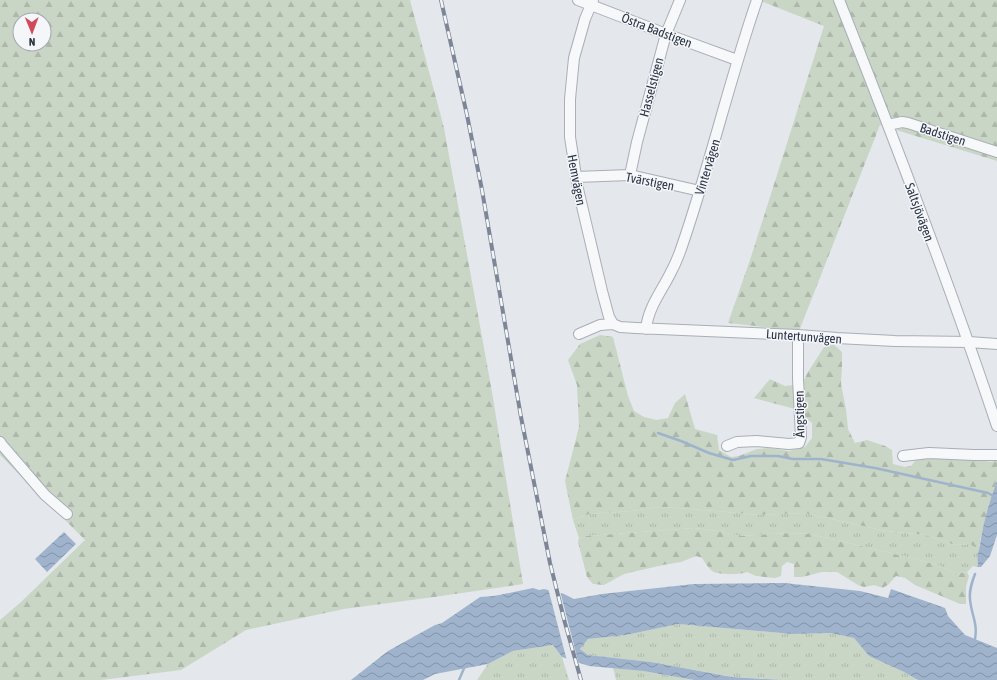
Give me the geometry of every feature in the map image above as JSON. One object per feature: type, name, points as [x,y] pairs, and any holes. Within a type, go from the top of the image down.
[{"type":"street","name":"Östra Badstigen","points":[[578,0],[592,2],[666,34],[737,60]]},
{"type":"street","name":"Hasselstigen","points":[[630,175],[637,142],[666,34],[680,0]]},
{"type":"street","name":"Vintervägen","points":[[646,329],[647,319],[652,306],[671,273],[682,247],[700,191],[737,60],[757,0]]},
{"type":"street","name":"Saltsjövägen","points":[[839,0],[888,125],[969,342],[997,426]]},
{"type":"street","name":"Hemvägen","points":[[592,2],[580,35],[574,58],[571,77],[569,115],[570,137],[578,189],[602,291],[609,317],[613,324]]},
{"type":"street","name":"Badstigen","points":[[888,125],[902,122],[908,123],[997,152]]},
{"type":"street","name":"Tvärstigen","points":[[576,177],[630,175],[700,191]]},
{"type":"street","name":"Luntertunvägen","points":[[613,324],[620,327],[646,329],[798,334],[837,338],[896,341],[997,344]]},
{"type":"street","points":[[579,334],[600,325],[613,324]]},
{"type":"street","name":"Ängstigen","points":[[727,446],[737,442],[757,441],[789,444],[799,443],[801,437],[798,379],[798,334]]},
{"type":"street","points":[[0,442],[46,495],[67,514]]},
{"type":"street","points":[[903,456],[930,453],[974,456],[997,455]]},
{"type":"green space","points":[[0,0],[410,0],[444,128],[492,392],[523,584],[344,609],[246,630],[181,670],[101,680],[0,680],[0,620],[21,602],[85,540],[0,455]]},
{"type":"green space","points":[[758,0],[997,0],[997,161],[880,125],[799,331],[728,323],[751,257],[824,26]]},
{"type":"green space","points":[[600,335],[613,337],[628,396],[634,411],[644,417],[657,420],[668,418],[675,403],[685,394],[695,429],[717,435],[719,450],[731,457],[739,456],[757,449],[769,448],[789,451],[805,447],[812,438],[812,423],[795,409],[754,398],[770,379],[785,386],[802,384],[826,344],[834,345],[842,352],[841,384],[848,429],[855,443],[867,440],[885,446],[892,450],[893,464],[905,467],[911,466],[918,457],[951,456],[992,462],[997,459],[997,481],[987,511],[979,550],[970,544],[955,545],[926,535],[886,531],[804,513],[759,515],[661,507],[589,514],[573,520],[565,481],[579,427],[577,385],[568,360],[580,344]]},
{"type":"green space","points":[[661,507],[759,515],[804,513],[886,531],[926,535],[955,545],[970,544],[979,550],[977,561],[978,564],[977,567],[973,566],[967,572],[960,573],[957,576],[951,571],[938,565],[810,534],[789,533],[739,536],[718,531],[694,528],[587,536],[579,538],[573,520],[589,514]]},
{"type":"green space","points":[[694,528],[718,531],[739,536],[789,533],[810,534],[938,565],[951,571],[957,576],[960,573],[967,572],[969,576],[966,587],[966,604],[960,604],[915,585],[905,578],[896,576],[883,588],[874,585],[864,587],[858,585],[837,572],[822,572],[802,577],[794,577],[794,564],[787,562],[782,566],[781,576],[775,578],[756,576],[747,572],[729,574],[715,572],[709,568],[702,558],[696,556],[681,562],[624,574],[604,585],[593,584],[587,577],[578,542],[579,538],[587,536]]},
{"type":"green space","points":[[678,624],[792,634],[831,633],[854,638],[869,656],[918,680],[783,680],[733,677],[651,662],[588,655],[580,649],[588,639],[626,635]]},
{"type":"green space","points":[[553,645],[562,657],[569,680],[477,680],[488,664],[513,651]]},
{"type":"green space","points":[[613,668],[643,671],[694,680],[616,680]]},
{"type":"water","points":[[997,481],[997,535],[990,556],[981,567],[977,567],[977,559],[985,521]]},
{"type":"water","points":[[64,532],[76,544],[47,572],[35,559]]},
{"type":"water","points":[[784,583],[860,591],[888,598],[891,589],[945,608],[948,616],[965,635],[997,648],[997,680],[918,680],[869,656],[854,638],[831,633],[792,634],[678,624],[626,635],[588,639],[580,649],[588,655],[651,662],[732,677],[783,680],[694,680],[643,671],[589,666],[562,657],[553,645],[513,651],[488,664],[435,674],[423,680],[351,680],[388,651],[435,625],[442,623],[480,597],[494,596],[533,588],[564,594],[574,599],[602,594],[694,584]]},
{"type":"pier","points":[[548,588],[560,591],[579,665],[567,661]]},
{"type":"waterway","points":[[658,433],[709,453],[733,460],[751,456],[821,459],[875,468],[988,493],[997,498]]},
{"type":"waterway","points":[[975,574],[971,586],[970,596],[976,628],[975,639]]},
{"type":"waterway","points":[[459,680],[465,666]]},
{"type":"railway","points":[[441,0],[482,190],[521,417],[550,563],[581,680]]}]
